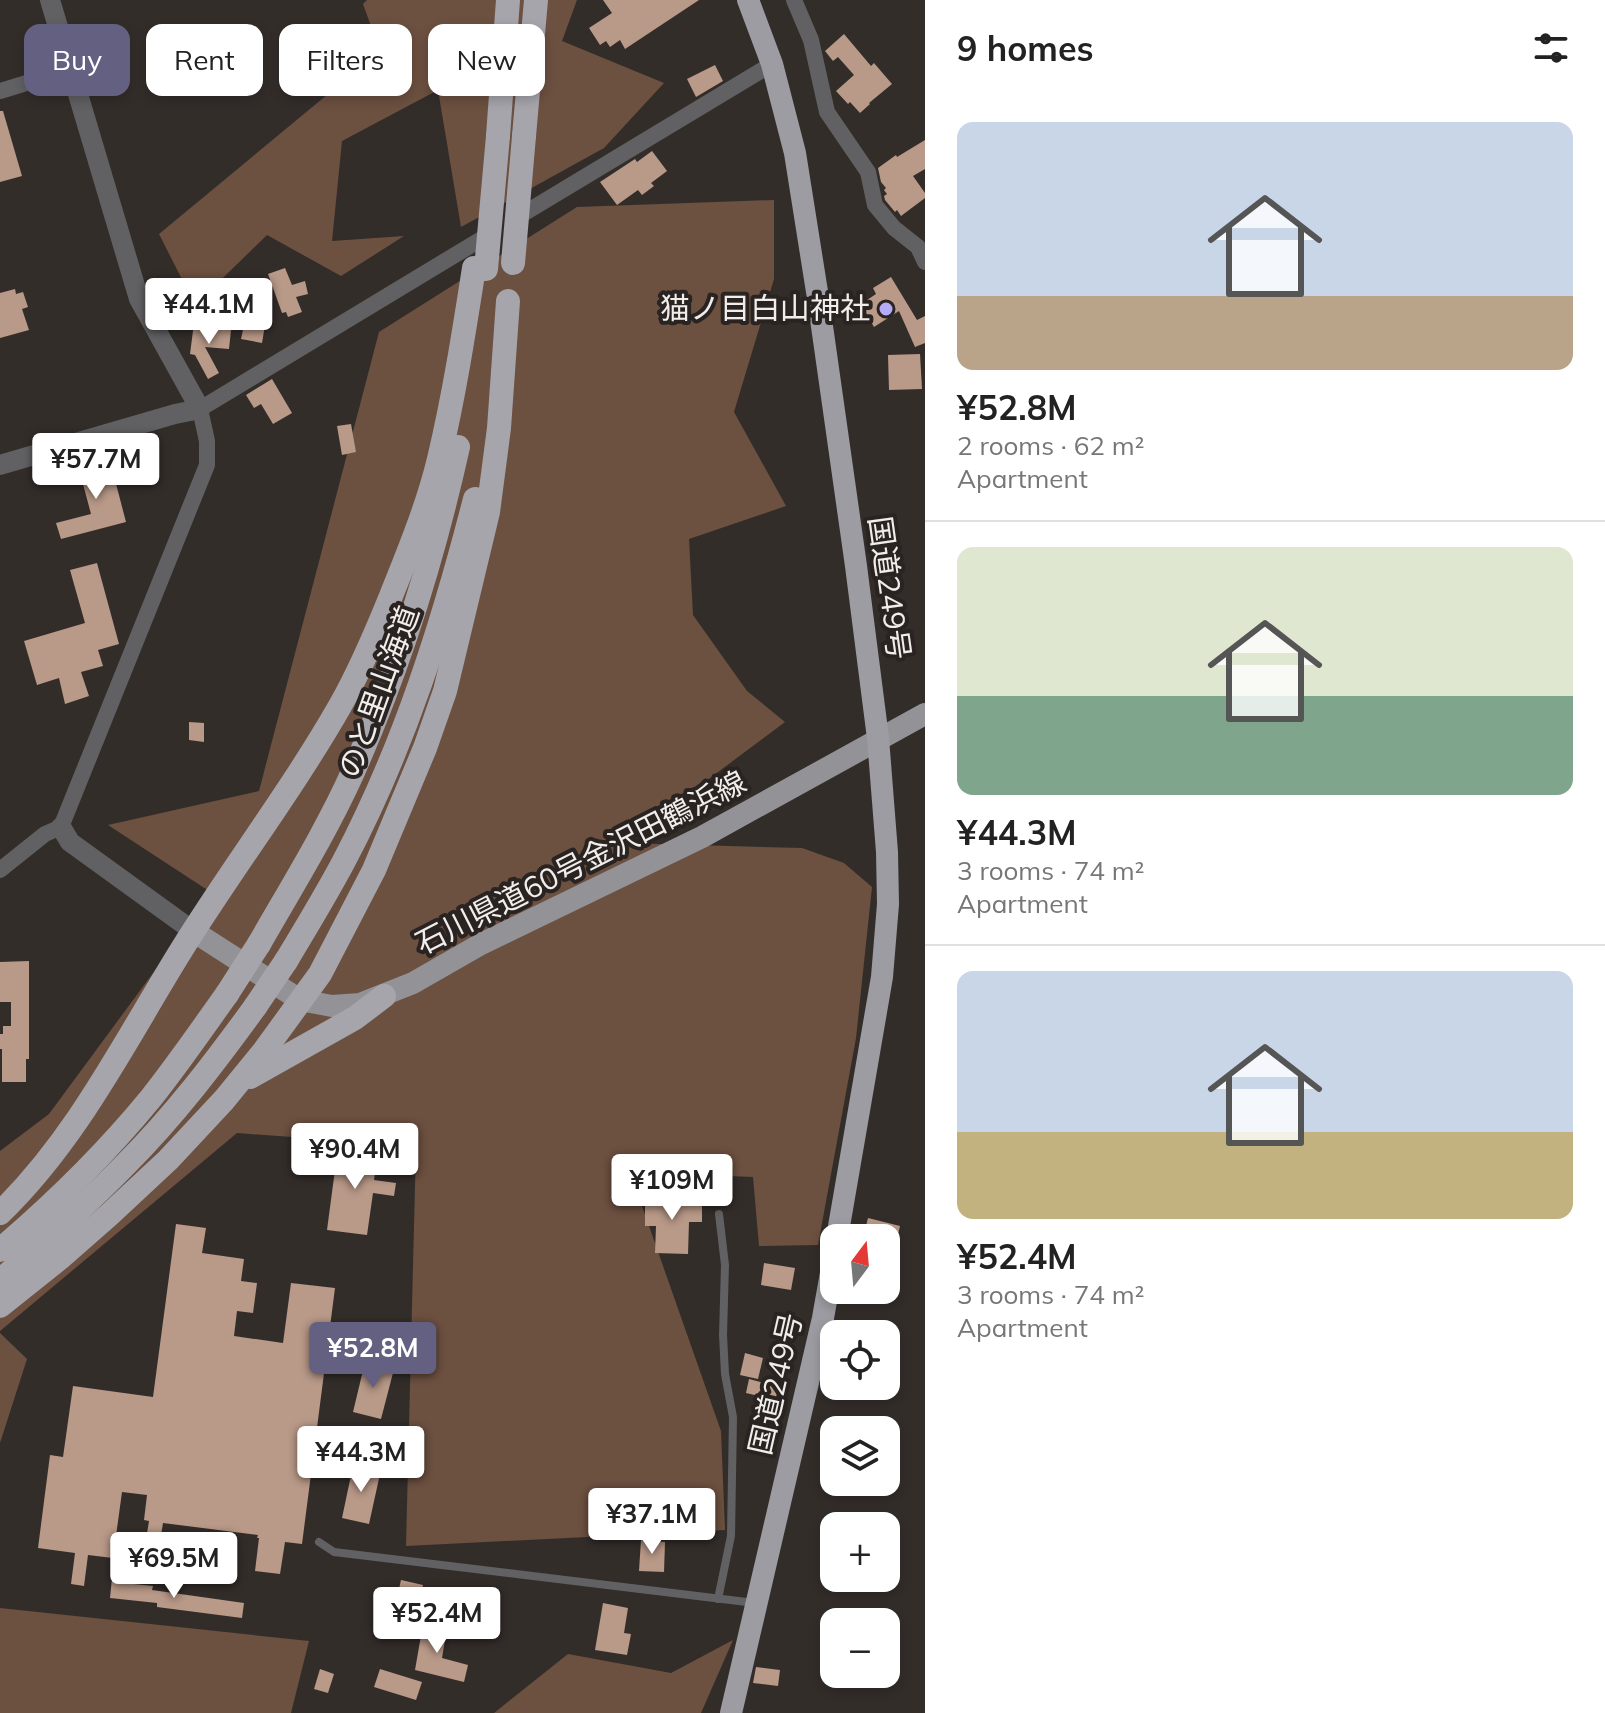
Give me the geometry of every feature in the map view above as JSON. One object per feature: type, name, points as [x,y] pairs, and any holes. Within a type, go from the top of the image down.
[{"type":"highway","points":[[0,1213],[65,1138],[97,1090],[193,931],[305,763],[334,715],[372,640],[411,546],[439,462],[494,188],[508,0]]},
{"type":"highway","name":"のと里山海道","points":[[0,1281],[128,1163],[219,1056],[286,961],[344,861],[374,799],[431,653],[476,495],[513,263],[536,0]]},
{"type":"highway","name":"国道249号","points":[[748,0],[772,64],[795,153],[818,298],[878,738],[887,852],[888,904],[882,977],[839,1224]]},
{"type":"highway","name":"のと里山海道","points":[[0,1250],[57,1198],[151,1097],[227,994],[259,944],[352,775],[403,643],[449,486],[471,376],[480,269]]},
{"type":"highway","points":[[0,1306],[109,1215],[168,1160],[231,1091],[320,974],[374,870],[425,748],[445,691],[488,512],[499,428],[508,301]]},
{"type":"highway","points":[[231,1091],[255,1072],[355,1018],[384,996]]},
{"type":"highway","name":"国道249号","points":[[731,1713],[825,1304]]},
{"type":"main road","name":"石川県道60号金沢田鶴浜線","points":[[300,1000],[332,1006],[360,1004],[413,983],[481,944],[702,837],[925,714]]},
{"type":"main road","points":[[193,931],[300,1000]]},
{"type":"street","points":[[50,0],[57,24]]},
{"type":"street","points":[[794,0],[811,40],[827,112],[868,172],[875,205],[894,228],[918,247],[925,262]]},
{"type":"street","points":[[0,465],[200,409],[772,64]]},
{"type":"street","points":[[0,91],[24,84]]},
{"type":"street","points":[[0,870],[45,834],[61,827],[207,465],[207,441],[200,409],[139,299],[77,96]]},
{"type":"street","points":[[61,827],[70,842],[193,931]]},
{"type":"lane","points":[[718,1599],[731,1536],[733,1417],[725,1374],[725,1265],[719,1214]]},
{"type":"lane","points":[[319,1542],[334,1552],[756,1603]]},
{"type":"shaded area","points":[[367,0],[577,0],[562,41],[664,83],[604,148],[461,227],[439,96],[545,96],[545,24],[428,24],[428,95],[342,141],[332,241],[404,236],[341,276],[267,235],[195,305],[159,234],[326,96],[412,96],[412,24],[370,24],[363,4]]},
{"type":"shaded area","points":[[774,200],[774,279],[734,412],[786,506],[689,539],[693,615],[747,691],[785,722],[623,843],[802,848],[844,863],[872,887],[856,1038],[818,1245],[759,1246],[753,1177],[630,1172],[721,1431],[725,1530],[406,1546],[416,1146],[237,1133],[0,1331],[0,1151],[49,1114],[212,893],[108,825],[259,791],[379,332],[577,207]]},
{"type":"shaded area","points":[[0,1333],[27,1359],[0,1443]]},
{"type":"shaded area","points":[[0,1608],[309,1641],[291,1713],[0,1713]]},
{"type":"shaded area","points":[[733,1640],[701,1713],[494,1713],[568,1654],[671,1673]]},
{"type":"building","points":[[603,0],[699,0],[625,49],[620,40],[610,47],[606,41],[600,45],[589,28],[612,13]]},
{"type":"building","points":[[844,34],[871,66],[874,63],[892,84],[860,113],[836,91],[854,75],[838,57],[833,61],[825,51]]},
{"type":"building","points":[[715,65],[723,81],[696,97],[687,79]]},
{"type":"building","points":[[0,111],[3,111],[22,176],[0,182]]},
{"type":"building","points":[[925,140],[925,169],[913,176],[925,198],[901,216],[885,200],[886,188],[881,182],[878,168]]},
{"type":"building","points":[[652,151],[667,171],[651,183],[654,186],[642,195],[638,190],[617,205],[600,182]]},
{"type":"building","points":[[285,268],[292,285],[305,281],[308,294],[296,297],[302,312],[288,317],[286,312],[282,313],[268,274]]},
{"type":"building","points":[[891,277],[917,320],[925,316],[925,343],[915,347],[899,311],[874,327],[861,304],[876,294],[873,288]]},
{"type":"building","points":[[15,289],[16,294],[23,292],[28,307],[22,309],[29,330],[0,338],[0,293]]},
{"type":"building","points":[[251,310],[267,313],[262,343],[241,339]]},
{"type":"building","points":[[194,323],[195,326],[231,330],[229,349],[205,347],[219,373],[208,379],[195,355],[190,354]]},
{"type":"building","points":[[920,354],[922,389],[889,390],[888,355]]},
{"type":"building","points":[[272,379],[292,413],[273,424],[261,404],[254,408],[246,395]]},
{"type":"building","points":[[351,424],[356,452],[342,455],[337,426]]},
{"type":"building","points":[[109,457],[126,522],[61,539],[56,523],[91,514],[78,465]]},
{"type":"building","points":[[97,563],[119,644],[98,650],[103,666],[81,672],[89,696],[65,704],[59,678],[37,685],[24,641],[85,623],[70,570]]},
{"type":"building","points":[[189,722],[204,723],[204,742],[189,740]]},
{"type":"building","points":[[29,961],[29,1059],[26,1059],[26,1082],[2,1082],[0,1034],[3,1034],[3,1026],[11,1026],[11,1002],[0,1002],[0,962]]},
{"type":"building","points":[[338,1147],[378,1153],[374,1180],[396,1183],[394,1196],[373,1193],[367,1235],[327,1230]]},
{"type":"building","points":[[645,1197],[702,1198],[702,1222],[689,1222],[688,1254],[655,1253],[656,1226],[645,1226]]},
{"type":"building","points":[[868,1218],[892,1224],[866,1224]]},
{"type":"building","points":[[176,1224],[206,1228],[202,1253],[244,1259],[241,1281],[257,1283],[253,1313],[237,1311],[234,1336],[283,1343],[291,1283],[335,1288],[302,1544],[285,1542],[280,1574],[255,1571],[258,1535],[163,1523],[157,1561],[143,1558],[149,1521],[144,1520],[147,1495],[122,1492],[113,1558],[88,1555],[84,1586],[71,1584],[75,1553],[38,1548],[50,1455],[63,1457],[73,1386],[153,1397]]},
{"type":"building","points":[[764,1263],[795,1268],[791,1290],[761,1285]]},
{"type":"building","points":[[745,1353],[763,1358],[758,1379],[740,1375]]},
{"type":"building","points":[[365,1362],[394,1369],[381,1419],[353,1412]]},
{"type":"building","points":[[749,1379],[779,1387],[775,1400],[746,1393]]},
{"type":"building","points":[[354,1461],[368,1464],[366,1472],[380,1474],[369,1524],[342,1518]]},
{"type":"building","points":[[641,1540],[665,1542],[664,1572],[639,1571]]},
{"type":"building","points":[[112,1578],[134,1580],[134,1584],[153,1586],[152,1590],[244,1603],[242,1618],[110,1598]]},
{"type":"building","points":[[401,1580],[423,1585],[414,1625],[392,1620]]},
{"type":"building","points":[[603,1603],[628,1608],[624,1633],[631,1634],[627,1655],[595,1650]]},
{"type":"building","points":[[423,1624],[447,1628],[442,1658],[468,1665],[464,1682],[415,1670]]},
{"type":"building","points":[[756,1667],[780,1670],[778,1686],[753,1683]]},
{"type":"building","points":[[320,1669],[334,1674],[328,1693],[314,1689]]},
{"type":"building","points":[[380,1669],[422,1682],[416,1700],[374,1687]]},
{"type":"place","name":"猫ノ目白山神社","points":[[886,309]]}]
